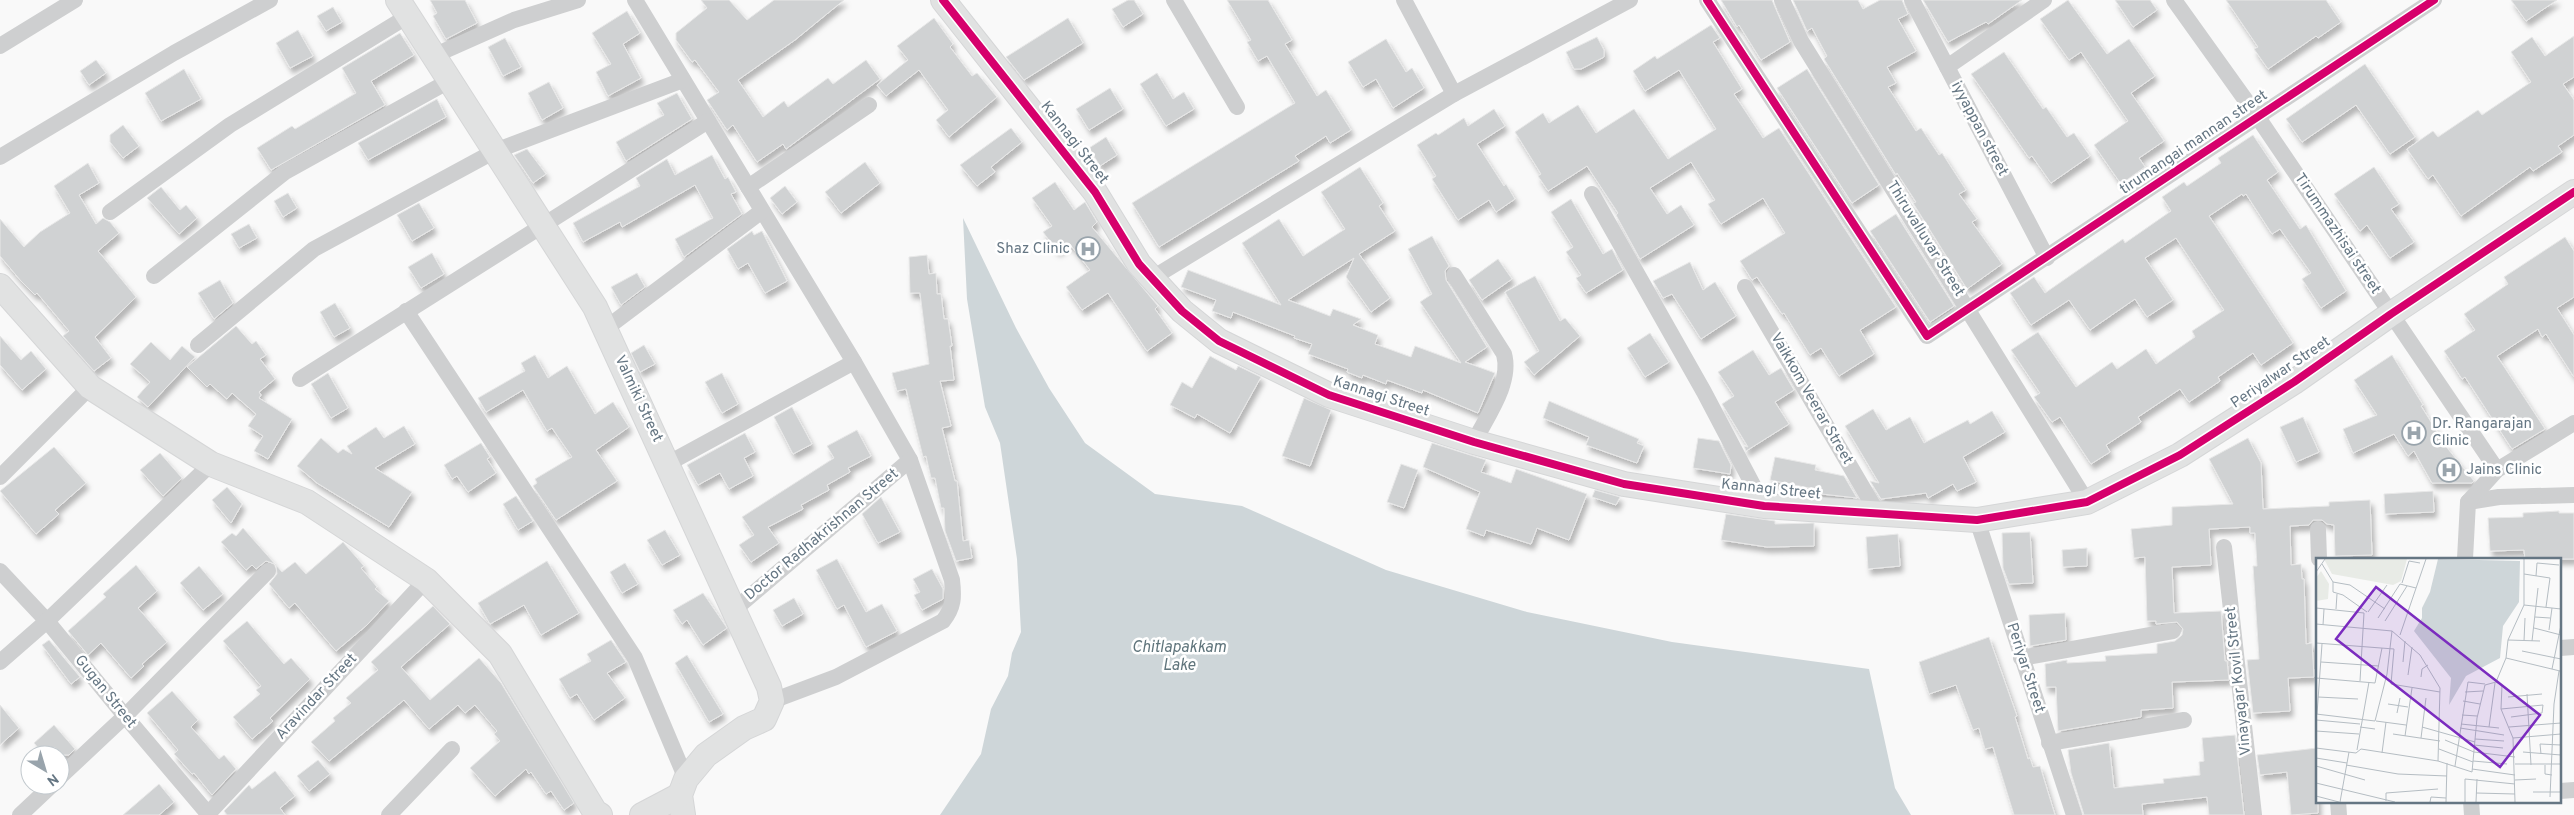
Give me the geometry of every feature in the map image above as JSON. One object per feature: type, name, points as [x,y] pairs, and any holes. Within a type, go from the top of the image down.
[{"type":"street","points":[[0,46],[75,0]]},
{"type":"street","points":[[0,157],[174,53],[270,0]]},
{"type":"street","points":[[433,56],[514,20],[578,0]]},
{"type":"street","points":[[635,0],[854,362],[910,460],[952,580],[954,596],[951,610],[943,621],[836,678],[772,701],[764,719],[744,728],[706,755],[683,796],[642,815]]},
{"type":"street","name":"Kannagi Street","points":[[943,0],[1095,192],[1139,264],[1154,278],[1182,311],[1219,342],[1329,395],[1474,442],[1624,484],[1764,506],[1977,520]]},
{"type":"street","points":[[1174,0],[1237,106]]},
{"type":"street","points":[[1404,0],[1454,94]]},
{"type":"street","points":[[1154,278],[1454,94],[1630,0]]},
{"type":"street","name":"tirumangai mannan street","points":[[1707,0],[1927,336],[1969,310],[2434,0]]},
{"type":"street","name":"Thiruvalluvar Street","points":[[1782,0],[1801,41],[2087,502]]},
{"type":"street","name":"iyyappan street","points":[[1912,0],[2047,258]]},
{"type":"street","points":[[1947,67],[2044,0]]},
{"type":"street","name":"Tirummazhisai street","points":[[2174,0],[2258,116],[2497,470]]},
{"type":"street","points":[[110,212],[230,125],[403,8]]},
{"type":"street","name":"Valmiki Street","points":[[403,8],[595,307],[735,609],[769,687],[772,701]]},
{"type":"street","points":[[154,276],[285,172],[449,80]]},
{"type":"street","points":[[198,345],[314,249],[495,151],[683,80]]},
{"type":"street","points":[[748,187],[869,105]]},
{"type":"street","points":[[300,379],[708,122]]},
{"type":"street","name":"Periyalwar Street","points":[[1977,520],[2087,502],[2180,455],[2294,382],[2574,192]]},
{"type":"street","points":[[1592,194],[1704,392],[1764,506]]},
{"type":"street","points":[[605,329],[762,211]]},
{"type":"street","points":[[1454,275],[1504,354],[1507,364],[1503,383],[1474,442]]},
{"type":"street","points":[[0,286],[90,386],[211,464],[308,502],[426,580],[500,654],[595,812],[600,815]]},
{"type":"street","name":"Vaikkom Veerar Street","points":[[1745,287],[1877,512]]},
{"type":"street","points":[[406,311],[635,658],[683,796]]},
{"type":"street","points":[[667,464],[854,362]]},
{"type":"street","points":[[0,477],[90,386]]},
{"type":"street","points":[[2465,558],[2468,502],[2497,470],[2574,423]]},
{"type":"street","name":"Doctor Radhakrishnan Street","points":[[735,609],[910,460]]},
{"type":"street","points":[[0,662],[47,620],[211,464]]},
{"type":"street","points":[[2468,502],[2499,497],[2574,495]]},
{"type":"street","name":"Periyar Street","points":[[1977,520],[2074,815]]},
{"type":"street","points":[[2318,529],[2319,558]]},
{"type":"street","name":"Vinayagar Kovil Street","points":[[2224,548],[2254,815]]},
{"type":"street","name":"Gugan Street","points":[[0,571],[47,620],[208,815]]},
{"type":"street","points":[[70,768],[125,716],[268,571]]},
{"type":"street","name":"Aravindar Street","points":[[208,815],[426,580]]},
{"type":"street","points":[[2021,658],[2173,632]]},
{"type":"street","points":[[2050,744],[2184,720]]},
{"type":"street","points":[[389,815],[452,749]]},
{"type":"street","points":[[20,815],[41,795]]},
{"type":"street","points":[[2338,802],[2339,815]]},
{"type":"street","points":[[2471,802],[2472,815]]},
{"type":"water","name":"Chitlapakkam Lake","points":[[963,218],[1016,328],[1049,388],[1085,443],[1155,494],[1242,506],[1386,570],[1527,612],[1672,642],[1869,669],[1895,788],[1911,815],[940,815],[981,754],[991,709],[1008,676],[1012,653],[1021,632],[1017,559],[1000,443],[985,407],[967,299]]},
{"type":"building","points":[[430,0],[465,0],[477,23],[446,39],[433,16],[437,13]]},
{"type":"building","points":[[701,0],[729,0],[747,20],[774,0],[844,0],[795,40],[738,80],[763,117],[784,101],[788,107],[828,78],[833,84],[866,60],[880,79],[786,149],[783,144],[757,162],[733,125],[727,130],[707,100],[719,92],[695,60],[692,62],[676,40],[676,33],[707,8]]},
{"type":"building","points":[[1128,0],[1134,0],[1143,14],[1123,27],[1112,9]]},
{"type":"building","points":[[1227,0],[1268,0],[1292,40],[1285,44],[1317,96],[1326,90],[1351,130],[1330,143],[1326,136],[1295,156],[1299,161],[1159,247],[1132,203],[1295,103],[1267,56],[1258,61],[1247,42],[1251,40]]},
{"type":"building","points":[[1721,0],[1772,0],[1790,42],[1761,60],[1739,25],[1737,27]]},
{"type":"building","points":[[1793,0],[1858,0],[1863,9],[1880,0],[1902,0],[1908,14],[1898,19],[1916,51],[1887,67],[1896,83],[1888,87],[1916,131],[1921,128],[1939,155],[1942,153],[1966,190],[1959,194],[1977,219],[1972,222],[2002,264],[1967,289],[1913,203],[1916,202],[1897,173],[1896,175],[1824,59],[1827,56],[1812,28],[1807,31]]},
{"type":"building","points":[[1923,0],[2022,0],[1988,24],[1986,22],[1948,42]]},
{"type":"building","points":[[2068,0],[2107,54],[2129,39],[2155,76],[2131,93],[2164,141],[2139,158],[2145,167],[2121,184],[2094,145],[2128,121],[2081,52],[2069,60],[2040,19]]},
{"type":"building","points":[[2115,0],[2150,0],[2157,10],[2133,27]]},
{"type":"building","points":[[2226,0],[2326,0],[2341,22],[2318,38],[2316,36],[2268,69],[2254,49],[2258,47]]},
{"type":"building","points":[[2511,0],[2557,0],[2526,21]]},
{"type":"building","points":[[333,7],[342,22],[326,31],[317,16]]},
{"type":"building","points":[[627,11],[640,33],[623,44],[641,78],[608,96],[596,72],[611,64],[592,33]]},
{"type":"building","points":[[934,18],[953,44],[950,47],[972,76],[977,73],[997,97],[949,137],[936,120],[948,110],[919,70],[886,96],[877,85],[908,60],[897,46]]},
{"type":"building","points":[[1068,18],[1083,43],[1024,80],[1006,57]]},
{"type":"building","points":[[1711,25],[1720,38],[1713,42],[1742,89],[1734,94],[1763,138],[1779,128],[1896,307],[1860,330],[1874,354],[1839,376],[1821,348],[1810,355],[1784,313],[1782,314],[1757,277],[1752,280],[1740,261],[1785,233],[1763,198],[1721,224],[1708,204],[1715,200],[1691,162],[1650,188],[1667,214],[1681,205],[1694,225],[1640,259],[1616,215],[1618,213],[1587,166],[1548,191],[1538,176],[1541,174],[1515,132],[1543,113],[1549,123],[1578,105],[1596,133],[1634,109],[1668,159],[1716,129],[1679,70],[1645,91],[1633,71],[1655,56],[1657,59]]},
{"type":"building","points":[[298,30],[313,56],[290,68],[276,43]]},
{"type":"building","points":[[400,33],[414,55],[371,81],[385,105],[271,170],[257,148],[292,126],[295,129],[356,93],[342,68]]},
{"type":"building","points":[[2574,36],[2574,77],[2563,84],[2574,100],[2574,135],[2558,146],[2562,152],[2533,171],[2530,167],[2461,216],[2433,175],[2428,179],[2407,149],[2433,131],[2438,137],[2478,110],[2482,115],[2531,82],[2511,52],[2532,37],[2545,56]]},
{"type":"building","points":[[1597,37],[1604,50],[1604,57],[1581,69],[1574,69],[1566,52]]},
{"type":"building","points":[[505,38],[521,67],[503,76],[488,47]]},
{"type":"building","points":[[1386,39],[1406,72],[1412,68],[1424,88],[1393,108],[1376,79],[1363,87],[1348,62]]},
{"type":"building","points":[[2004,52],[2043,109],[2046,107],[2067,137],[2074,133],[2090,156],[2051,183],[2032,156],[2029,158],[1971,74]]},
{"type":"building","points":[[96,60],[106,73],[89,85],[80,71]]},
{"type":"building","points":[[2365,64],[2415,137],[2390,154],[2356,105],[2302,142],[2286,119]]},
{"type":"building","points":[[184,69],[201,99],[161,121],[145,93]]},
{"type":"building","points":[[1807,69],[1879,185],[1852,203],[1777,88]]},
{"type":"building","points":[[1157,73],[1173,99],[1184,92],[1194,109],[1166,126],[1140,84]]},
{"type":"building","points":[[549,82],[563,108],[542,120],[528,93]]},
{"type":"building","points":[[1110,88],[1123,109],[1089,130],[1076,109]]},
{"type":"building","points":[[677,93],[692,119],[626,161],[616,142],[664,115],[657,103]]},
{"type":"building","points":[[437,99],[446,117],[368,160],[358,143]]},
{"type":"building","points":[[1494,109],[1505,126],[1477,144],[1504,186],[1506,184],[1515,199],[1496,212],[1489,200],[1458,220],[1432,179],[1436,176],[1417,145],[1436,133],[1438,135],[1464,118],[1468,126]]},
{"type":"building","points":[[123,125],[139,146],[123,158],[110,142],[110,135]]},
{"type":"building","points":[[1011,128],[1022,142],[991,167],[995,172],[977,186],[960,165]]},
{"type":"building","points":[[2253,135],[2278,172],[2267,180],[2300,229],[2306,225],[2346,291],[2321,308],[2302,279],[2311,273],[2280,229],[2272,234],[2246,194],[2243,196],[2242,194],[2209,216],[2293,343],[2261,365],[2253,353],[2218,377],[2220,381],[2189,402],[2180,389],[2138,417],[2141,422],[2106,445],[2110,452],[2091,464],[2060,417],[2052,422],[2034,397],[2040,393],[2011,350],[2038,332],[2076,387],[2112,362],[2117,369],[2146,349],[2156,364],[2195,337],[2192,331],[2224,310],[2176,238],[2145,258],[2173,300],[2147,317],[2135,299],[2090,330],[2069,300],[2031,325],[2010,293],[2034,277],[2045,293],[2123,239],[2125,243],[2171,211],[2162,197],[2184,182],[2187,186],[2221,163],[2218,158]]},
{"type":"building","points":[[1106,137],[1117,155],[1100,166],[1089,148]]},
{"type":"building","points":[[527,149],[546,174],[533,183],[514,155]]},
{"type":"building","points":[[712,155],[725,179],[728,177],[736,192],[731,194],[742,214],[684,257],[675,239],[713,218],[695,185],[622,227],[620,222],[583,242],[573,223],[640,186],[636,178],[667,159],[675,175]]},
{"type":"building","points":[[865,162],[880,183],[841,213],[825,192]]},
{"type":"building","points":[[88,163],[99,183],[79,195],[96,224],[103,218],[110,222],[119,233],[98,251],[136,297],[95,337],[111,358],[94,371],[63,336],[69,331],[37,293],[35,295],[21,281],[0,256],[0,219],[24,247],[40,232],[70,213],[54,186]]},
{"type":"building","points":[[1360,167],[1383,203],[1379,206],[1395,231],[1359,254],[1390,298],[1371,312],[1346,277],[1354,258],[1288,300],[1330,316],[1333,309],[1361,319],[1353,325],[1378,335],[1375,344],[1411,357],[1415,346],[1461,363],[1420,302],[1432,294],[1408,249],[1432,236],[1449,266],[1445,271],[1446,280],[1487,347],[1465,362],[1495,373],[1478,413],[1423,390],[1422,393],[1387,380],[1386,384],[1363,375],[1362,378],[1347,372],[1348,369],[1308,354],[1312,344],[1233,312],[1231,318],[1212,311],[1216,300],[1181,287],[1188,270],[1281,305],[1242,243],[1279,219],[1303,256],[1345,229],[1321,192]]},
{"type":"building","points":[[2374,167],[2399,204],[2391,209],[2414,242],[2390,258],[2367,225],[2360,231],[2334,194]]},
{"type":"building","points":[[1055,182],[1074,210],[1085,202],[1097,222],[1092,227],[1158,306],[1155,309],[1172,333],[1147,351],[1108,293],[1082,310],[1066,287],[1090,270],[1069,243],[1057,251],[1043,232],[1052,226],[1032,198]]},
{"type":"building","points":[[785,186],[797,202],[782,214],[770,198]]},
{"type":"building","points":[[161,187],[180,210],[186,205],[197,218],[179,234],[147,198]]},
{"type":"building","points":[[288,193],[297,208],[283,217],[274,201]]},
{"type":"building","points":[[1571,199],[1603,254],[1612,249],[1623,270],[1586,293],[1576,278],[1581,275],[1566,252],[1573,247],[1551,212]]},
{"type":"building","points":[[419,203],[434,228],[412,241],[397,215]]},
{"type":"building","points":[[1896,214],[1954,306],[1930,322],[1870,231]]},
{"type":"building","points":[[249,224],[257,238],[239,248],[231,234]]},
{"type":"building","points":[[752,231],[754,235],[762,231],[787,281],[765,293],[748,263],[738,269],[727,249]]},
{"type":"building","points":[[2565,237],[2574,251],[2574,297],[2557,308],[2574,335],[2574,377],[2546,334],[2542,337],[2538,329],[2497,356],[2545,429],[2512,449],[2465,377],[2462,379],[2444,351],[2475,330],[2464,314],[2508,284],[2504,277]]},
{"type":"building","points":[[432,253],[444,274],[421,288],[408,267]]},
{"type":"building","points":[[927,255],[929,274],[936,273],[937,294],[941,294],[944,319],[948,319],[952,346],[950,346],[954,380],[940,381],[951,426],[942,428],[955,481],[957,481],[963,541],[969,540],[972,558],[956,561],[945,531],[944,508],[941,508],[935,478],[931,478],[926,456],[923,457],[906,389],[897,391],[892,373],[929,364],[920,293],[910,293],[909,257]]},
{"type":"building","points":[[1498,259],[1512,279],[1482,300],[1469,280]]},
{"type":"building","points":[[1690,262],[1703,290],[1715,282],[1736,316],[1701,339],[1672,294],[1663,298],[1653,281]]},
{"type":"building","points":[[637,273],[645,287],[621,305],[611,287]]},
{"type":"building","points":[[1535,276],[1560,321],[1565,318],[1580,336],[1534,375],[1524,362],[1539,351],[1505,292]]},
{"type":"building","points":[[220,280],[233,303],[214,319],[198,293]]},
{"type":"building","points":[[335,303],[350,328],[334,337],[320,312]]},
{"type":"building","points":[[236,326],[252,344],[256,341],[266,355],[260,359],[275,379],[259,392],[261,395],[259,398],[292,419],[268,459],[254,451],[263,436],[248,426],[256,414],[232,393],[227,399],[210,384],[207,387],[187,367]]},
{"type":"building","points":[[1650,333],[1669,362],[1645,377],[1627,348]]},
{"type":"building","points":[[0,336],[21,360],[31,351],[46,369],[22,390],[0,365]]},
{"type":"building","points":[[151,342],[170,360],[182,346],[195,357],[148,407],[137,397],[150,382],[130,364]]},
{"type":"building","points":[[644,345],[655,364],[640,372],[631,353]]},
{"type":"building","points":[[1753,350],[1769,375],[1781,368],[1794,390],[1775,402],[1789,424],[1746,451],[1744,446],[1748,447],[1722,404],[1734,396],[1718,372]]},
{"type":"building","points":[[535,355],[548,378],[567,366],[595,414],[613,402],[629,427],[596,450],[617,481],[556,520],[533,486],[537,483],[535,479],[572,457],[552,428],[547,431],[523,390],[486,412],[478,398],[525,371],[521,363]]},
{"type":"building","points":[[2392,355],[2448,449],[2474,481],[2472,483],[2432,483],[2414,451],[2408,456],[2394,434],[2353,453],[2343,429],[2377,415],[2354,380]]},
{"type":"building","points":[[1210,356],[1236,370],[1238,366],[1261,377],[1230,433],[1197,414],[1195,418],[1170,405],[1182,382],[1192,388]]},
{"type":"building","points":[[328,373],[348,408],[331,418],[311,384]]},
{"type":"building","points":[[722,373],[738,404],[722,413],[705,382]]},
{"type":"building","points":[[1304,398],[1331,410],[1310,466],[1282,456]]},
{"type":"building","points":[[1549,401],[1639,439],[1637,443],[1644,446],[1637,463],[1586,445],[1589,437],[1543,418]]},
{"type":"building","points":[[792,407],[812,444],[793,454],[774,417]]},
{"type":"building","points":[[1873,409],[1886,430],[1910,417],[1924,443],[1968,420],[1970,424],[1992,411],[2005,432],[1963,457],[1976,482],[1957,491],[1953,484],[1928,498],[1926,493],[1881,499],[1870,481],[1879,483],[1845,426]]},
{"type":"building","points":[[2303,417],[2319,452],[2296,462],[2280,427]]},
{"type":"building","points":[[404,426],[415,444],[375,468],[412,492],[389,527],[317,483],[297,466],[321,438],[338,453],[343,449],[352,454],[347,446],[376,427],[384,438]]},
{"type":"building","points":[[857,430],[871,456],[848,468],[850,472],[827,485],[829,490],[801,505],[803,509],[768,527],[779,543],[751,562],[739,545],[754,535],[742,517],[834,458],[827,446]]},
{"type":"building","points":[[745,433],[755,452],[744,458],[753,476],[729,489],[720,473],[698,485],[687,465]]},
{"type":"building","points":[[1698,438],[1719,441],[1731,465],[1730,474],[1693,468]]},
{"type":"building","points":[[2248,438],[2261,463],[2263,509],[2329,506],[2329,502],[2370,500],[2372,555],[2335,556],[2334,525],[2327,524],[2322,520],[2313,520],[2309,525],[2290,526],[2291,565],[2301,564],[2302,579],[2304,579],[2306,644],[2312,643],[2314,677],[2288,678],[2290,711],[2253,713],[2247,660],[2259,659],[2253,566],[2257,566],[2255,533],[2250,533],[2250,527],[2209,529],[2211,565],[2172,567],[2174,613],[2221,611],[2225,661],[2227,661],[2229,680],[2172,682],[2173,708],[2141,710],[2141,717],[2058,731],[2056,687],[2046,687],[2045,664],[2067,660],[2067,663],[2106,661],[2105,656],[2157,653],[2157,644],[2175,641],[2182,635],[2183,629],[2177,622],[2156,624],[2156,621],[2147,621],[2145,557],[2134,558],[2131,529],[2172,525],[2172,507],[2233,504],[2209,459]]},
{"type":"building","points":[[481,443],[490,457],[487,459],[496,473],[468,492],[457,476],[452,479],[444,465]]},
{"type":"building","points":[[1432,443],[1486,460],[1481,472],[1511,483],[1516,469],[1587,494],[1569,540],[1537,528],[1531,544],[1486,530],[1484,536],[1466,529],[1480,492],[1423,467]]},
{"type":"building","points":[[54,447],[86,483],[55,510],[59,514],[36,534],[0,491]]},
{"type":"building","points":[[160,453],[182,478],[163,496],[140,470]]},
{"type":"building","points":[[1775,457],[1816,465],[1815,470],[1844,476],[1857,498],[1813,493],[1814,489],[1770,480]]},
{"type":"building","points":[[1401,464],[1418,470],[1404,508],[1387,502]]},
{"type":"building","points":[[227,487],[242,504],[231,523],[212,500]]},
{"type":"building","points":[[1595,490],[1620,497],[1616,505],[1592,497]]},
{"type":"building","points":[[2433,491],[2434,512],[2385,514],[2384,494]]},
{"type":"building","points":[[516,496],[533,521],[518,530],[503,504]]},
{"type":"building","points":[[881,497],[900,532],[878,543],[862,514]]},
{"type":"building","points":[[2559,511],[2559,513],[2574,513],[2574,559],[2525,558],[2524,550],[2490,551],[2488,518],[2523,517],[2523,513]]},
{"type":"building","points":[[1726,514],[1775,521],[1775,524],[1814,523],[1814,546],[1767,547],[1721,540]]},
{"type":"building","points":[[243,528],[275,564],[266,561],[256,569],[252,565],[246,570],[221,542],[232,533],[236,536]]},
{"type":"building","points":[[665,530],[680,555],[662,565],[647,540]]},
{"type":"building","points":[[2030,532],[2033,583],[2009,584],[2003,568],[2002,533]]},
{"type":"building","points":[[1898,534],[1900,566],[1868,569],[1866,537]]},
{"type":"building","points":[[343,542],[364,566],[361,568],[377,587],[375,589],[389,601],[367,625],[336,651],[295,603],[289,608],[269,584],[277,574],[276,565],[282,572],[295,562],[306,574]]},
{"type":"building","points":[[2087,548],[2087,566],[2063,567],[2062,550]]},
{"type":"building","points":[[837,559],[866,612],[882,604],[897,631],[866,647],[844,605],[837,609],[816,570]]},
{"type":"building","points":[[547,561],[579,613],[541,635],[524,605],[490,624],[478,603]]},
{"type":"building","points":[[625,563],[638,584],[622,593],[610,572]]},
{"type":"building","points":[[136,565],[157,591],[138,608],[167,642],[142,664],[144,666],[131,678],[101,643],[88,655],[68,631],[106,597],[103,594]]},
{"type":"building","points":[[199,566],[223,594],[203,610],[180,583]]},
{"type":"building","points":[[932,569],[943,589],[943,599],[922,610],[914,595],[920,592],[913,579]]},
{"type":"building","points":[[703,593],[727,628],[703,645],[687,620],[682,624],[673,610]]},
{"type":"building","points":[[794,598],[803,614],[782,626],[773,610]]},
{"type":"building","points":[[433,606],[450,624],[401,667],[430,700],[479,658],[501,683],[574,803],[564,810],[551,791],[546,794],[531,772],[529,774],[526,769],[495,796],[470,768],[500,741],[494,734],[497,731],[475,705],[465,713],[458,705],[429,729],[404,700],[329,761],[311,742],[335,721],[333,718],[351,703],[346,698],[378,670],[371,662]]},
{"type":"building","points":[[2065,613],[2066,640],[2030,646],[2029,615]]},
{"type":"building","points":[[247,621],[284,664],[291,658],[310,679],[270,718],[273,721],[252,739],[233,717],[260,694],[256,690],[261,686],[223,641]]},
{"type":"building","points":[[1989,637],[2017,716],[2015,717],[2028,759],[2030,758],[2033,767],[2040,766],[2055,815],[2014,815],[1993,747],[1985,749],[1979,728],[1973,730],[1956,685],[1929,694],[1919,662]]},
{"type":"building","points":[[49,640],[80,677],[71,684],[42,645]]},
{"type":"building","points":[[611,640],[626,662],[607,673],[625,698],[594,720],[577,694],[570,698],[559,679],[591,661],[587,654]]},
{"type":"building","points":[[687,655],[723,714],[709,722],[675,663]]},
{"type":"building","points":[[172,691],[198,720],[191,727],[219,759],[224,755],[236,769],[212,795],[194,773],[192,774],[174,754],[178,750],[147,713]]},
{"type":"building","points":[[0,705],[19,728],[0,745]]},
{"type":"building","points":[[54,725],[75,749],[70,754],[70,745],[36,745],[34,743]]},
{"type":"building","points":[[2235,735],[2244,815],[2209,815],[2207,797],[2142,804],[2143,815],[2084,815],[2071,773],[2068,750],[2109,743],[2114,788],[2164,783],[2163,779],[2200,775],[2199,762],[2204,761],[2202,738]]},
{"type":"building","points":[[2316,748],[2316,802],[2318,802],[2318,813],[2291,815],[2287,772],[2260,775],[2257,755]]},
{"type":"building","points":[[318,760],[330,774],[309,791],[297,776]]},
{"type":"building","points":[[275,771],[295,796],[280,808],[285,815],[227,815],[224,811],[249,785],[252,789]]},
{"type":"building","points":[[159,784],[174,802],[159,815],[123,815]]},
{"type":"cycle path","points":[[943,0],[1095,192],[1139,264],[1182,311],[1219,341],[1329,395],[1474,442],[1624,484],[1764,506],[1977,520],[2087,502],[2180,455],[2294,382],[2391,314],[2574,192]]},
{"type":"cycle path","points":[[1707,0],[1927,336],[2434,0]]},
{"type":"place","name":"Shaz Clinic","points":[[1088,249]]},
{"type":"place","name":"Dr. Rangarajan Clinic","points":[[2414,433]]},
{"type":"place","name":"Jains Clinic","points":[[2449,470]]}]
